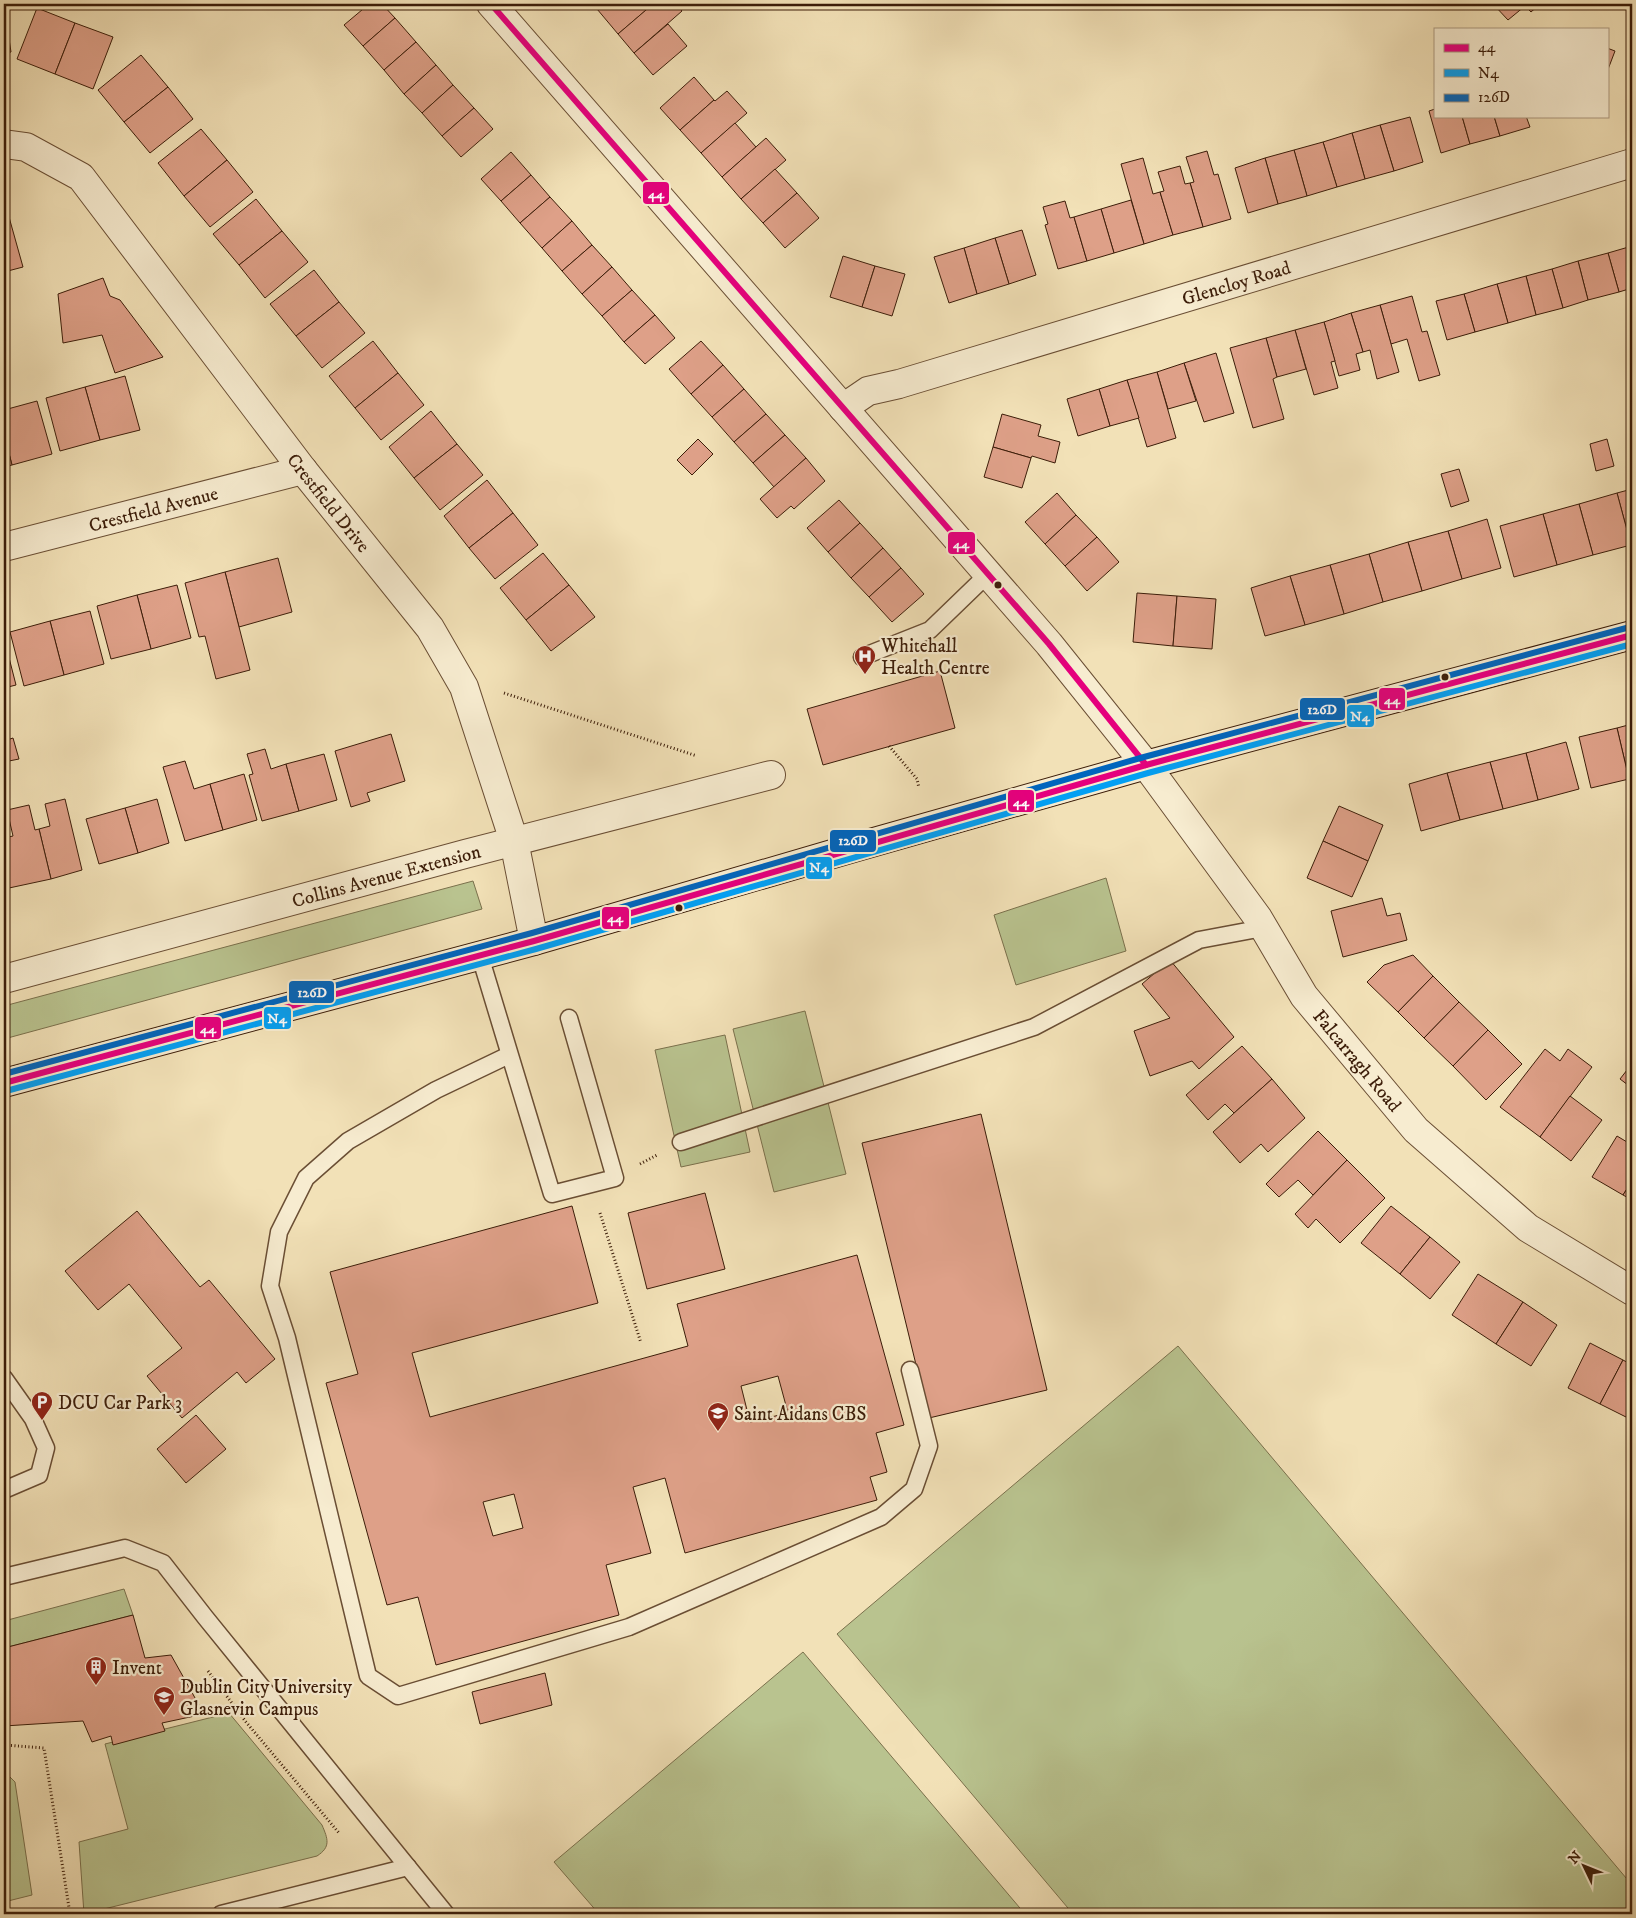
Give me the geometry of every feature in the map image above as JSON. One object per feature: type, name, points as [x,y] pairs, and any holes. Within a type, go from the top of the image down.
[{"type":"street","name":"Falcarragh Road","points":[[491,4],[1049,644],[1146,765],[1263,928],[1304,996],[1416,1130],[1528,1228],[1632,1291]]},
{"type":"street","name":"Crestfield Drive","points":[[4,144],[26,146],[82,177],[303,470],[430,628],[464,688],[514,841],[534,942]]},
{"type":"street","name":"Glencloy Road","points":[[843,408],[868,392],[1632,163]]},
{"type":"street","name":"Crestfield Avenue","points":[[4,547],[303,470]]},
{"type":"street","points":[[4,1083],[534,942],[853,848],[1146,765],[1632,635]]},
{"type":"street","name":"Collins Avenue Extension","points":[[4,979],[514,841],[771,775]]},
{"type":"lane","points":[[862,657],[930,630],[988,574]]},
{"type":"lane","points":[[681,1142],[1034,1028],[1199,940],[1263,928]]},
{"type":"lane","points":[[480,956],[552,1194],[615,1178],[569,1018]]},
{"type":"lane","points":[[510,1055],[436,1090],[348,1141],[306,1178],[279,1232],[270,1286],[287,1338],[368,1676],[398,1696],[629,1626],[882,1517],[914,1489],[929,1446],[910,1370]]},
{"type":"lane","points":[[4,1490],[39,1475],[46,1448],[33,1419],[7,1387]]},
{"type":"lane","points":[[4,1577],[125,1548],[163,1563],[446,1914]]},
{"type":"lane","points":[[221,1914],[408,1867]]},
{"type":"path","points":[[464,688],[500,692],[703,758]]},
{"type":"path","points":[[889,746],[916,779],[919,788]]},
{"type":"path","points":[[615,1178],[681,1142]]},
{"type":"path","points":[[591,1184],[641,1343]]},
{"type":"path","points":[[207,1670],[246,1722],[342,1836]]},
{"type":"path","points":[[4,1746],[44,1748],[70,1914]]},
{"type":"green space","points":[[1106,878],[1126,951],[1016,985],[994,915]]},
{"type":"green space","points":[[473,881],[482,909],[4,1039],[4,1006]]},
{"type":"green space","points":[[805,1011],[846,1174],[774,1192],[733,1029]]},
{"type":"green space","points":[[725,1035],[750,1152],[681,1167],[655,1050]]},
{"type":"green space","points":[[1178,1346],[1632,1885],[1632,1914],[1073,1914],[837,1634]]},
{"type":"green space","points":[[124,1589],[133,1615],[4,1648],[4,1621]]},
{"type":"green space","points":[[803,1652],[1025,1914],[599,1914],[554,1862]]},
{"type":"green space","points":[[229,1713],[322,1825],[327,1839],[325,1849],[317,1856],[84,1914],[79,1842],[128,1829],[105,1744]]},
{"type":"green space","points":[[4,1771],[15,1782],[32,1895],[4,1902]]},
{"type":"building","points":[[369,4],[382,4],[395,18],[363,46],[344,25]]},
{"type":"building","points":[[592,4],[604,4],[597,9]]},
{"type":"building","points":[[604,4],[652,5],[618,34],[597,9]]},
{"type":"building","points":[[653,4],[676,4],[682,11],[634,53],[618,34]]},
{"type":"building","points":[[1495,4],[1540,4],[1531,12],[1525,6],[1508,20]]},
{"type":"building","points":[[4,6],[11,52],[4,54]]},
{"type":"building","points":[[37,8],[75,23],[55,74],[17,59]]},
{"type":"building","points":[[395,18],[416,42],[384,70],[363,46]]},
{"type":"building","points":[[75,23],[113,37],[93,89],[55,74]]},
{"type":"building","points":[[668,24],[687,46],[653,75],[634,53]]},
{"type":"building","points":[[416,42],[436,65],[404,94],[384,70]]},
{"type":"building","points":[[1608,48],[1615,51],[1608,69]]},
{"type":"building","points":[[141,55],[168,87],[124,122],[98,90]]},
{"type":"building","points":[[436,65],[453,85],[422,113],[404,94]]},
{"type":"building","points":[[694,77],[714,100],[680,130],[660,108]]},
{"type":"building","points":[[453,85],[474,108],[442,136],[422,113]]},
{"type":"building","points":[[168,87],[193,119],[150,153],[124,122]]},
{"type":"building","points":[[727,91],[747,113],[701,153],[680,130]]},
{"type":"building","points":[[474,108],[493,129],[461,157],[442,136]]},
{"type":"building","points":[[1434,109],[1434,118],[1463,118],[1470,144],[1441,153],[1429,111]]},
{"type":"building","points":[[1410,117],[1423,162],[1394,171],[1380,125]]},
{"type":"building","points":[[1463,118],[1495,118],[1500,136],[1470,144]]},
{"type":"building","points":[[1495,118],[1527,118],[1530,127],[1500,136]]},
{"type":"building","points":[[735,123],[756,147],[722,177],[701,153]]},
{"type":"building","points":[[1380,125],[1394,171],[1365,179],[1352,133]]},
{"type":"building","points":[[201,129],[227,160],[184,196],[158,163]]},
{"type":"building","points":[[1352,133],[1365,179],[1337,187],[1323,142]]},
{"type":"building","points":[[766,138],[786,160],[741,199],[722,177]]},
{"type":"building","points":[[1323,142],[1337,187],[1307,196],[1294,150]]},
{"type":"building","points":[[1294,150],[1307,196],[1278,204],[1265,158]]},
{"type":"building","points":[[1207,151],[1214,175],[1218,174],[1231,219],[1203,227],[1190,183],[1194,182],[1186,157]]},
{"type":"building","points":[[511,152],[531,175],[501,201],[481,179]]},
{"type":"building","points":[[1143,158],[1153,194],[1160,192],[1173,235],[1144,244],[1121,164]]},
{"type":"building","points":[[1265,158],[1278,204],[1248,213],[1235,168]]},
{"type":"building","points":[[227,160],[253,192],[210,227],[184,196]]},
{"type":"building","points":[[1180,166],[1185,184],[1190,183],[1203,227],[1173,235],[1160,192],[1164,191],[1158,172]]},
{"type":"building","points":[[775,169],[797,193],[763,223],[741,199]]},
{"type":"building","points":[[531,175],[550,197],[520,223],[501,201]]},
{"type":"building","points":[[797,193],[819,218],[785,248],[763,223]]},
{"type":"building","points":[[550,197],[572,221],[542,248],[520,223]]},
{"type":"building","points":[[256,199],[282,231],[239,265],[213,234]]},
{"type":"building","points":[[1131,200],[1144,244],[1114,253],[1101,209]]},
{"type":"building","points":[[1065,201],[1070,218],[1074,217],[1087,261],[1058,269],[1045,225],[1048,224],[1043,207]]},
{"type":"building","points":[[1101,209],[1114,253],[1087,261],[1074,217]]},
{"type":"building","points":[[9,217],[23,267],[4,272],[4,219]]},
{"type":"building","points":[[572,221],[592,245],[562,271],[542,248]]},
{"type":"building","points":[[1022,230],[1036,275],[1009,284],[995,238]]},
{"type":"building","points":[[282,231],[308,262],[265,298],[239,265]]},
{"type":"building","points":[[995,238],[1009,284],[977,294],[964,248]]},
{"type":"building","points":[[592,245],[612,267],[582,294],[562,271]]},
{"type":"building","points":[[1632,246],[1632,288],[1619,292],[1608,253]]},
{"type":"building","points":[[964,248],[977,294],[949,303],[934,257]]},
{"type":"building","points":[[1608,253],[1619,292],[1588,300],[1578,261]]},
{"type":"building","points":[[843,256],[875,266],[862,307],[830,297]]},
{"type":"building","points":[[1578,261],[1588,300],[1563,308],[1552,269]]},
{"type":"building","points":[[875,266],[905,274],[892,316],[862,307]]},
{"type":"building","points":[[612,267],[632,290],[602,316],[582,294]]},
{"type":"building","points":[[1552,269],[1563,308],[1536,315],[1526,276]]},
{"type":"building","points":[[314,270],[339,302],[296,336],[270,304]]},
{"type":"building","points":[[1526,276],[1536,315],[1508,323],[1497,284]]},
{"type":"building","points":[[103,278],[110,296],[120,300],[163,357],[115,373],[102,335],[63,343],[58,294]]},
{"type":"building","points":[[1497,284],[1508,323],[1475,332],[1464,294]]},
{"type":"building","points":[[632,290],[655,315],[624,342],[602,316]]},
{"type":"building","points":[[1464,294],[1475,332],[1447,340],[1436,301]]},
{"type":"building","points":[[1412,296],[1422,332],[1427,331],[1440,375],[1419,381],[1407,339],[1391,344],[1380,305]]},
{"type":"building","points":[[339,302],[365,333],[322,368],[296,336]]},
{"type":"building","points":[[1380,305],[1399,372],[1377,379],[1370,350],[1363,352],[1351,313]]},
{"type":"building","points":[[1351,313],[1363,352],[1356,354],[1360,370],[1339,376],[1324,322]]},
{"type":"building","points":[[655,315],[675,338],[645,364],[624,342]]},
{"type":"building","points":[[1324,322],[1335,361],[1331,362],[1338,388],[1314,395],[1295,330]]},
{"type":"building","points":[[1295,330],[1306,369],[1277,377],[1266,338]]},
{"type":"building","points":[[1266,338],[1277,377],[1273,379],[1284,419],[1253,428],[1230,348]]},
{"type":"building","points":[[373,341],[398,373],[355,408],[329,376]]},
{"type":"building","points":[[701,341],[723,365],[691,394],[669,369]]},
{"type":"building","points":[[1216,353],[1234,413],[1204,422],[1184,363]]},
{"type":"building","points":[[1184,363],[1196,401],[1168,409],[1157,372]]},
{"type":"building","points":[[723,365],[744,389],[712,417],[691,394]]},
{"type":"building","points":[[1157,372],[1176,438],[1147,447],[1127,380]]},
{"type":"building","points":[[398,373],[424,405],[381,440],[355,408]]},
{"type":"building","points":[[125,376],[140,430],[100,440],[85,387]]},
{"type":"building","points":[[1127,380],[1139,418],[1110,426],[1099,389]]},
{"type":"building","points":[[85,387],[100,440],[60,451],[46,398]]},
{"type":"building","points":[[744,389],[766,414],[734,442],[712,417]]},
{"type":"building","points":[[1099,389],[1110,426],[1078,436],[1067,399]]},
{"type":"building","points":[[37,401],[52,454],[12,465],[4,434],[4,410]]},
{"type":"building","points":[[431,411],[457,444],[414,478],[389,447]]},
{"type":"building","points":[[766,414],[785,435],[753,463],[734,442]]},
{"type":"building","points":[[1002,414],[1041,425],[1038,436],[1060,442],[1055,463],[993,447]]},
{"type":"building","points":[[4,434],[12,465],[4,467]]},
{"type":"building","points":[[785,435],[806,458],[774,487],[753,463]]},
{"type":"building","points":[[698,439],[713,454],[692,475],[677,460]]},
{"type":"building","points":[[1607,439],[1614,466],[1596,471],[1590,444]]},
{"type":"building","points":[[457,444],[483,475],[440,510],[414,478]]},
{"type":"building","points":[[993,447],[1031,458],[1022,488],[984,477]]},
{"type":"building","points":[[806,458],[825,481],[794,509],[791,506],[777,518],[760,499]]},
{"type":"building","points":[[1459,469],[1469,501],[1451,507],[1441,474]]},
{"type":"building","points":[[487,480],[513,513],[469,548],[444,516]]},
{"type":"building","points":[[1632,489],[1632,544],[1631,545],[1617,493]]},
{"type":"building","points":[[1057,493],[1076,515],[1045,544],[1025,522]]},
{"type":"building","points":[[1617,493],[1631,545],[1593,555],[1579,504]]},
{"type":"building","points":[[839,500],[860,523],[828,552],[807,528]]},
{"type":"building","points":[[1579,504],[1593,555],[1557,565],[1543,514]]},
{"type":"building","points":[[513,513],[538,545],[495,579],[469,548]]},
{"type":"building","points":[[1543,514],[1557,565],[1514,577],[1500,526]]},
{"type":"building","points":[[1076,515],[1097,537],[1065,566],[1045,544]]},
{"type":"building","points":[[1487,519],[1501,568],[1462,579],[1448,531]]},
{"type":"building","points":[[860,523],[883,548],[851,578],[828,552]]},
{"type":"building","points":[[1448,531],[1462,579],[1422,591],[1408,542]]},
{"type":"building","points":[[1097,537],[1119,562],[1087,591],[1065,566]]},
{"type":"building","points":[[1408,542],[1422,591],[1383,602],[1369,554]]},
{"type":"building","points":[[883,548],[901,568],[869,597],[851,578]]},
{"type":"building","points":[[543,553],[569,585],[526,620],[500,588]]},
{"type":"building","points":[[1369,554],[1383,602],[1344,614],[1330,565]]},
{"type":"building","points":[[278,558],[292,612],[239,627],[225,572]]},
{"type":"building","points":[[1330,565],[1344,614],[1305,625],[1290,576]]},
{"type":"building","points":[[901,568],[924,594],[892,622],[869,597]]},
{"type":"building","points":[[225,572],[250,670],[216,679],[205,636],[199,637],[185,583]]},
{"type":"building","points":[[1290,576],[1305,625],[1265,636],[1251,588]]},
{"type":"building","points":[[177,585],[191,638],[151,649],[137,595]]},
{"type":"building","points":[[569,585],[595,617],[551,651],[526,620]]},
{"type":"building","points":[[1137,593],[1177,596],[1173,646],[1133,642]]},
{"type":"building","points":[[137,595],[151,649],[111,659],[97,606]]},
{"type":"building","points":[[1177,596],[1216,599],[1212,649],[1173,646]]},
{"type":"building","points":[[90,611],[104,664],[64,675],[50,621]]},
{"type":"building","points":[[50,621],[64,675],[24,686],[10,632]]},
{"type":"building","points":[[4,638],[16,685],[4,688]]},
{"type":"building","points":[[940,671],[955,728],[823,765],[807,709]]},
{"type":"building","points":[[1632,724],[1632,779],[1629,779],[1617,728]]},
{"type":"building","points":[[1617,728],[1629,779],[1591,788],[1579,737]]},
{"type":"building","points":[[391,734],[405,781],[367,793],[370,801],[351,807],[335,751]]},
{"type":"building","points":[[13,738],[19,759],[4,762],[4,741]]},
{"type":"building","points":[[1566,742],[1579,789],[1538,800],[1526,753]]},
{"type":"building","points":[[265,749],[271,769],[286,764],[299,811],[262,821],[249,775],[253,774],[247,754]]},
{"type":"building","points":[[1526,753],[1538,800],[1503,809],[1490,762]]},
{"type":"building","points":[[324,754],[337,800],[299,811],[286,764]]},
{"type":"building","points":[[185,761],[194,789],[210,784],[223,830],[185,841],[163,767]]},
{"type":"building","points":[[1490,762],[1503,809],[1460,820],[1447,773]]},
{"type":"building","points":[[1447,773],[1460,820],[1421,831],[1409,784]]},
{"type":"building","points":[[244,774],[257,820],[223,830],[210,784]]},
{"type":"building","points":[[65,799],[82,870],[51,879],[39,829],[50,826],[45,804]]},
{"type":"building","points":[[157,799],[169,843],[138,853],[125,808]]},
{"type":"building","points":[[29,805],[35,830],[39,829],[51,879],[9,888],[4,865],[4,838],[13,836],[7,810]]},
{"type":"building","points":[[1339,806],[1383,825],[1368,861],[1323,841]]},
{"type":"building","points":[[125,808],[138,853],[99,864],[86,819]]},
{"type":"building","points":[[1323,841],[1368,861],[1352,897],[1307,878]]},
{"type":"building","points":[[1382,898],[1387,916],[1400,913],[1407,940],[1343,957],[1331,911]]},
{"type":"building","points":[[1413,955],[1433,976],[1398,1012],[1367,982],[1384,965]]},
{"type":"building","points":[[1170,960],[1234,1037],[1199,1069],[1192,1061],[1150,1076],[1134,1031],[1170,1018],[1142,984]]},
{"type":"building","points":[[1433,976],[1459,1002],[1424,1038],[1398,1012]]},
{"type":"building","points":[[1459,1002],[1488,1030],[1453,1066],[1424,1038]]},
{"type":"building","points":[[1488,1030],[1522,1064],[1486,1100],[1453,1066]]},
{"type":"building","points":[[1242,1046],[1272,1079],[1234,1113],[1225,1104],[1208,1120],[1186,1095]]},
{"type":"building","points":[[1545,1049],[1560,1061],[1568,1049],[1592,1067],[1540,1137],[1500,1107]]},
{"type":"building","points":[[1632,1066],[1632,1088],[1620,1079]]},
{"type":"building","points":[[1272,1079],[1305,1118],[1268,1152],[1261,1144],[1240,1163],[1213,1132]]},
{"type":"building","points":[[1570,1096],[1602,1120],[1571,1161],[1540,1137]]},
{"type":"building","points":[[981,1114],[1047,1390],[929,1418],[862,1143]]},
{"type":"building","points":[[1318,1131],[1347,1160],[1313,1195],[1298,1180],[1279,1197],[1266,1184]]},
{"type":"building","points":[[1617,1136],[1632,1145],[1632,1181],[1623,1195],[1592,1177]]},
{"type":"building","points":[[1347,1160],[1385,1198],[1340,1243],[1316,1219],[1308,1228],[1295,1214]]},
{"type":"building","points":[[1632,1181],[1632,1200],[1623,1195]]},
{"type":"building","points":[[705,1193],[725,1269],[647,1289],[628,1213]]},
{"type":"building","points":[[572,1206],[598,1303],[412,1353],[430,1417],[688,1346],[677,1304],[857,1255],[904,1425],[876,1433],[887,1472],[870,1477],[877,1500],[685,1553],[665,1478],[633,1487],[651,1553],[606,1565],[619,1615],[436,1665],[418,1597],[387,1605],[326,1383],[358,1374],[330,1272]],"holes":[[[778,1376],[788,1413],[750,1422],[741,1386]],[[514,1494],[523,1528],[493,1536],[483,1502]]]},
{"type":"building","points":[[1391,1206],[1430,1237],[1400,1274],[1361,1243]]},
{"type":"building","points":[[137,1211],[200,1287],[209,1280],[275,1359],[246,1383],[237,1372],[182,1418],[147,1376],[182,1348],[129,1284],[98,1310],[65,1271]]},
{"type":"building","points":[[1430,1237],[1460,1262],[1430,1299],[1400,1274]]},
{"type":"building","points":[[1478,1274],[1523,1302],[1496,1344],[1452,1315]]},
{"type":"building","points":[[1523,1302],[1557,1325],[1531,1366],[1496,1344]]},
{"type":"building","points":[[1590,1343],[1623,1360],[1600,1404],[1568,1388]]},
{"type":"building","points":[[1623,1360],[1632,1365],[1632,1420],[1600,1404]]},
{"type":"building","points":[[196,1415],[226,1449],[186,1483],[157,1449]]},
{"type":"building","name":"Invent","points":[[133,1615],[145,1658],[171,1655],[204,1714],[162,1723],[165,1731],[113,1745],[111,1736],[92,1742],[83,1721],[4,1726],[4,1648]]},
{"type":"building","points":[[545,1673],[552,1705],[480,1724],[472,1692]]},
{"type":"transit line","name":"44","points":[[491,4],[1049,644],[1146,765]]},
{"type":"transit line","name":"126D","points":[[4,1074],[532,933],[1144,757],[1630,627]]},
{"type":"transit line","name":"44","points":[[4,1083],[534,941],[1146,765],[1632,635]]},
{"type":"transit line","name":"N4","points":[[6,1091],[536,949],[1148,773],[1632,644]]},
{"type":"place","name":"Whitehall Health Centre","points":[[865,675]]},
{"type":"place","name":"DCU Car Park 3","points":[[42,1421]]},
{"type":"place","name":"Saint Aidans CBS","points":[[718,1432]]},
{"type":"place","name":"Invent","points":[[96,1686]]},
{"type":"place","name":"Dublin City University Glasnevin Campus","points":[[164,1716]]}]
